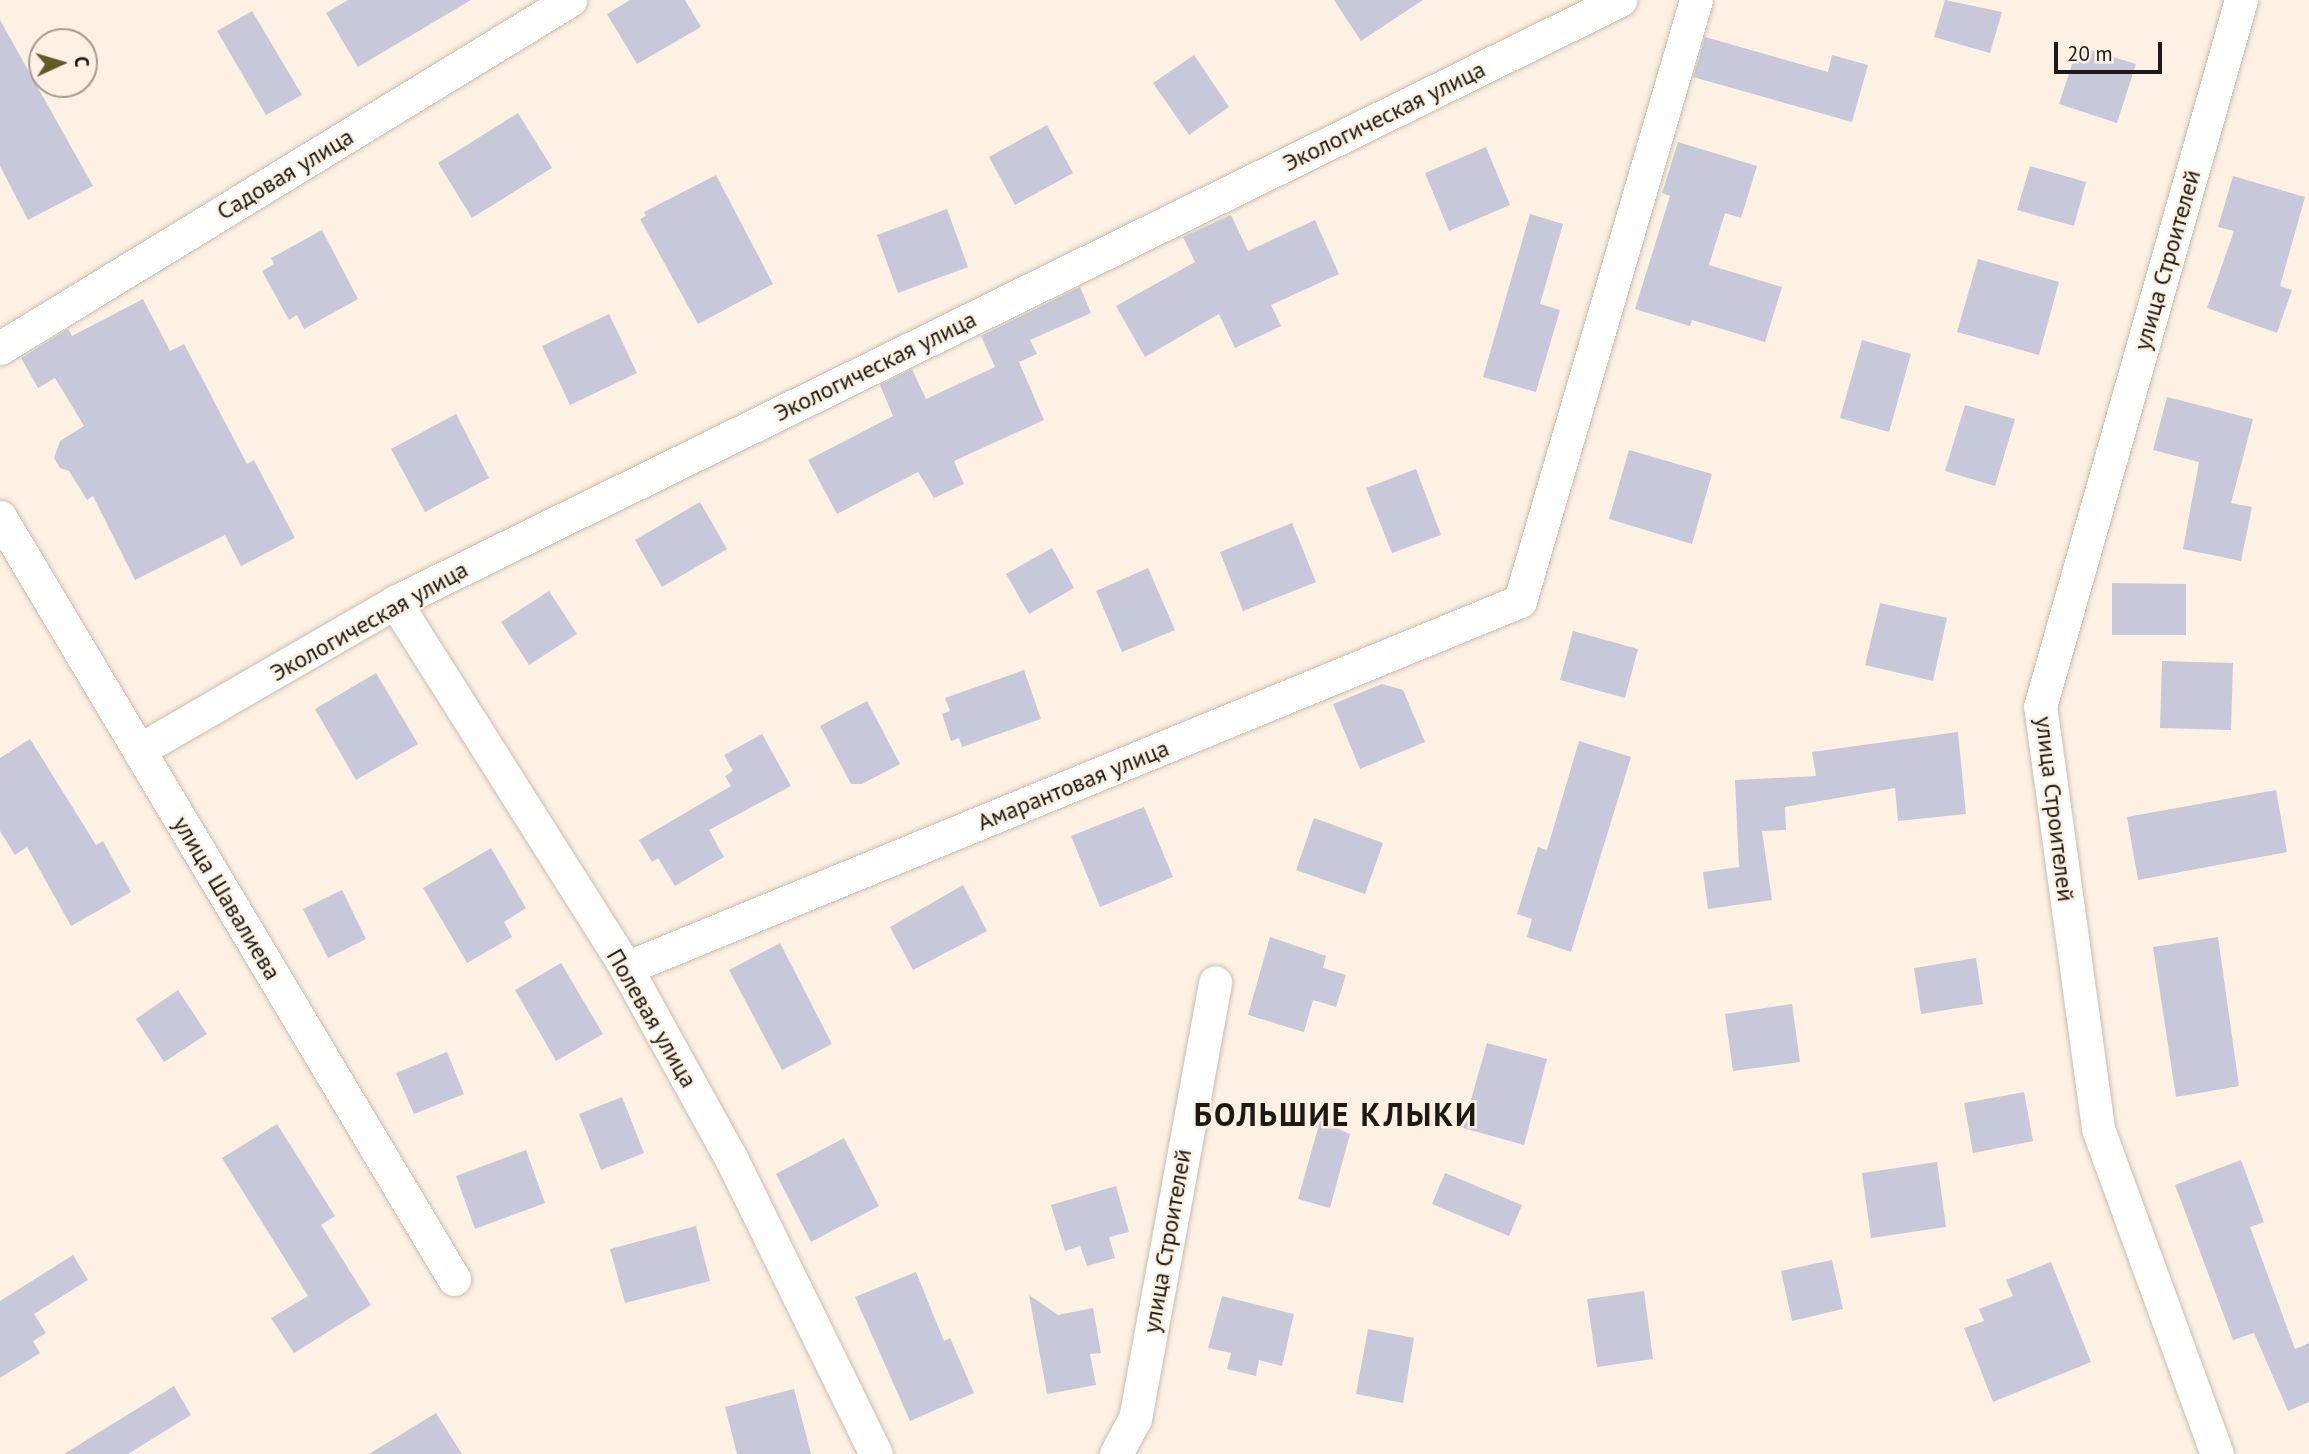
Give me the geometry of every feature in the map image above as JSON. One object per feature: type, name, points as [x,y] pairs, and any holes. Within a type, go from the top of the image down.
[{"type":"street","name":"Садовая улица","points":[[0,348],[570,0]]},
{"type":"street","name":"Экологическая улица","points":[[139,750],[395,602],[1620,0]]},
{"type":"street","name":"Амарантовая улица","points":[[626,968],[1520,601],[1696,0]]},
{"type":"street","name":"улица Строителей","points":[[2217,1454],[2098,1128],[2040,707],[2241,0]]},
{"type":"street","name":"улица Шавалиева","points":[[0,517],[454,1279]]},
{"type":"street","name":"Полевая улица","points":[[395,602],[626,968],[732,1160],[876,1454]]},
{"type":"street","name":"улица Строителей","points":[[1116,1454],[1135,1419],[1215,982]]},
{"type":"building","points":[[348,0],[471,0],[358,67],[326,13]]},
{"type":"building","points":[[630,0],[685,0],[701,27],[637,64],[607,14]]},
{"type":"building","points":[[1334,0],[1423,0],[1361,41]]},
{"type":"building","points":[[1945,0],[2002,12],[1990,53],[1934,37]]},
{"type":"building","points":[[252,11],[302,95],[266,115],[217,31]]},
{"type":"building","points":[[0,20],[28,70],[28,98],[44,98],[93,186],[28,220],[0,166]]},
{"type":"building","points":[[1705,37],[1828,72],[1832,55],[1868,65],[1852,122],[1693,77]]},
{"type":"building","points":[[2078,46],[2136,64],[2117,123],[2059,104]]},
{"type":"building","points":[[1194,55],[1229,107],[1189,135],[1153,83]]},
{"type":"building","points":[[518,113],[552,168],[472,218],[438,163]]},
{"type":"building","points":[[1047,125],[1073,173],[1015,205],[989,157]]},
{"type":"building","points":[[1678,142],[1757,166],[1741,218],[1725,213],[1709,265],[1782,287],[1765,342],[1692,320],[1690,326],[1635,309],[1670,196],[1662,193]]},
{"type":"building","points":[[1486,147],[1510,205],[1449,231],[1425,173]]},
{"type":"building","points":[[2030,166],[2086,182],[2074,226],[2017,210]]},
{"type":"building","points":[[716,175],[773,284],[698,324],[640,219],[646,216],[644,212]]},
{"type":"building","points":[[2233,176],[2305,197],[2280,286],[2292,290],[2277,333],[2207,308],[2234,231],[2218,227]]},
{"type":"building","points":[[947,209],[968,267],[898,293],[877,235]]},
{"type":"building","points":[[1530,214],[1563,224],[1540,304],[1560,310],[1536,392],[1483,377]]},
{"type":"building","points":[[1231,215],[1248,251],[1315,220],[1339,274],[1271,305],[1281,326],[1235,348],[1219,314],[1145,357],[1116,306],[1195,262],[1183,237]]},
{"type":"building","points":[[322,230],[358,299],[304,329],[297,315],[289,320],[262,271],[274,264],[271,258]]},
{"type":"building","points":[[1978,259],[2059,282],[2039,355],[1957,332]]},
{"type":"building","points":[[1080,287],[1091,313],[1030,340],[1037,354],[1019,362],[1044,420],[954,461],[964,484],[934,498],[918,472],[837,514],[808,460],[893,416],[880,385],[912,369],[926,399],[995,367],[981,336]]},
{"type":"building","points":[[143,299],[170,351],[184,344],[247,464],[254,460],[295,538],[241,566],[225,535],[135,580],[93,496],[87,500],[69,471],[60,468],[54,458],[60,441],[84,426],[55,378],[38,388],[21,358],[68,329],[72,336]]},
{"type":"building","points":[[609,314],[637,373],[570,405],[542,346]]},
{"type":"building","points":[[1862,340],[1911,354],[1889,432],[1840,418]]},
{"type":"building","points":[[2167,397],[2253,419],[2231,503],[2252,507],[2241,561],[2183,549],[2199,462],[2153,450]]},
{"type":"building","points":[[1965,405],[2015,419],[1995,486],[1945,471]]},
{"type":"building","points":[[456,414],[489,478],[425,512],[391,449]]},
{"type":"building","points":[[1629,450],[1712,474],[1692,544],[1609,519]]},
{"type":"building","points":[[1416,469],[1441,535],[1392,553],[1366,488]]},
{"type":"building","points":[[700,502],[727,549],[662,587],[635,540]]},
{"type":"building","points":[[1292,523],[1316,582],[1243,611],[1220,552]]},
{"type":"building","points":[[1052,548],[1074,588],[1029,614],[1006,574]]},
{"type":"building","points":[[1148,568],[1175,630],[1122,652],[1096,591]]},
{"type":"building","points":[[2112,583],[2186,584],[2186,635],[2112,635]]},
{"type":"building","points":[[549,591],[577,634],[529,665],[501,622]]},
{"type":"building","points":[[1880,603],[1947,618],[1933,681],[1865,665]]},
{"type":"building","points":[[1573,631],[1638,649],[1625,698],[1560,680]]},
{"type":"building","points":[[2162,661],[2233,663],[2231,730],[2160,728]]},
{"type":"building","points":[[1024,670],[1041,719],[962,747],[959,738],[951,741],[942,714],[950,711],[945,698]]},
{"type":"building","points":[[376,673],[418,744],[356,780],[315,709]]},
{"type":"building","points":[[1382,684],[1403,690],[1425,742],[1360,769],[1333,704]]},
{"type":"building","points":[[867,701],[900,764],[862,784],[851,784],[820,726]]},
{"type":"building","points":[[1958,732],[1966,814],[1898,821],[1895,788],[1785,807],[1786,830],[1762,831],[1772,900],[1708,909],[1703,872],[1739,867],[1735,780],[1816,776],[1812,752]]},
{"type":"building","points":[[762,734],[791,786],[709,830],[724,857],[675,886],[658,858],[652,862],[639,840],[731,786],[725,776],[733,771],[724,755]]},
{"type":"building","points":[[30,739],[96,845],[103,841],[131,892],[71,926],[27,847],[15,855],[0,831],[0,758]]},
{"type":"building","points":[[1579,741],[1631,757],[1571,952],[1527,937],[1532,919],[1517,914],[1538,847],[1547,850]]},
{"type":"building","points":[[2276,790],[2287,852],[2138,880],[2127,817]]},
{"type":"building","points":[[1144,807],[1173,877],[1100,907],[1071,836]]},
{"type":"building","points":[[1314,818],[1383,843],[1365,894],[1296,870]]},
{"type":"building","points":[[491,848],[526,908],[504,922],[512,937],[467,963],[423,888]]},
{"type":"building","points":[[963,885],[987,931],[913,970],[890,927]]},
{"type":"building","points":[[342,890],[366,939],[328,958],[303,909]]},
{"type":"building","points":[[1270,937],[1326,956],[1323,968],[1346,975],[1336,1007],[1313,1000],[1304,1032],[1248,1015]]},
{"type":"building","points":[[2218,937],[2239,1086],[2176,1097],[2153,947]]},
{"type":"building","points":[[780,943],[832,1044],[782,1070],[729,970]]},
{"type":"building","points":[[1976,958],[1983,1004],[1921,1014],[1914,968]]},
{"type":"building","points":[[561,963],[603,1034],[556,1061],[515,990]]},
{"type":"building","points":[[178,990],[207,1034],[164,1062],[136,1019]]},
{"type":"building","points":[[1792,1004],[1800,1062],[1733,1071],[1725,1014]]},
{"type":"building","points":[[1487,1043],[1547,1059],[1524,1145],[1463,1128]]},
{"type":"building","points":[[447,1052],[464,1094],[414,1114],[396,1073]]},
{"type":"building","points":[[2024,1092],[2033,1141],[1973,1153],[1964,1103]]},
{"type":"building","points":[[622,1097],[644,1153],[601,1170],[579,1114]]},
{"type":"building","points":[[1320,1121],[1350,1134],[1330,1208],[1298,1199]]},
{"type":"building","points":[[277,1124],[335,1216],[321,1225],[371,1305],[294,1353],[271,1318],[308,1296],[222,1158]]},
{"type":"building","points":[[844,1138],[879,1206],[811,1242],[776,1174]]},
{"type":"building","points":[[526,1150],[545,1203],[475,1229],[456,1176]]},
{"type":"building","points":[[2241,1160],[2264,1222],[2250,1227],[2295,1349],[2309,1343],[2309,1402],[2288,1411],[2254,1333],[2233,1340],[2175,1185]]},
{"type":"building","points":[[1937,1162],[1946,1227],[1871,1238],[1862,1173]]},
{"type":"building","points":[[1445,1173],[1522,1205],[1509,1236],[1432,1204]]},
{"type":"building","points":[[1116,1186],[1129,1232],[1109,1237],[1115,1258],[1087,1266],[1080,1246],[1065,1251],[1051,1205]]},
{"type":"building","points":[[696,1226],[710,1281],[625,1303],[610,1249]]},
{"type":"building","points":[[73,1255],[88,1280],[34,1314],[46,1333],[33,1341],[40,1353],[0,1378],[0,1301]]},
{"type":"building","points":[[1832,1260],[1843,1309],[1792,1321],[1781,1271]]},
{"type":"building","points":[[2051,1262],[2091,1362],[1993,1402],[1964,1328],[1984,1321],[1979,1309],[2013,1296],[2006,1280]]},
{"type":"building","points":[[916,1272],[944,1341],[950,1338],[974,1393],[910,1421],[855,1297]]},
{"type":"building","points":[[1644,1291],[1653,1359],[1597,1367],[1587,1299]]},
{"type":"building","points":[[1029,1295],[1058,1315],[1093,1308],[1101,1353],[1090,1354],[1096,1385],[1047,1394]]},
{"type":"building","points":[[1222,1296],[1294,1314],[1282,1366],[1259,1360],[1256,1376],[1227,1369],[1231,1353],[1208,1348]]},
{"type":"building","points":[[1368,1329],[1414,1338],[1403,1403],[1356,1394]]},
{"type":"building","points":[[174,1386],[191,1415],[128,1454],[64,1454]]},
{"type":"building","points":[[794,1389],[811,1454],[737,1454],[725,1407]]},
{"type":"building","points":[[436,1413],[462,1454],[369,1454]]},
{"type":"district","name":"БОЛЬШИЕ КЛЫКИ","points":[[1336,1114]]}]
